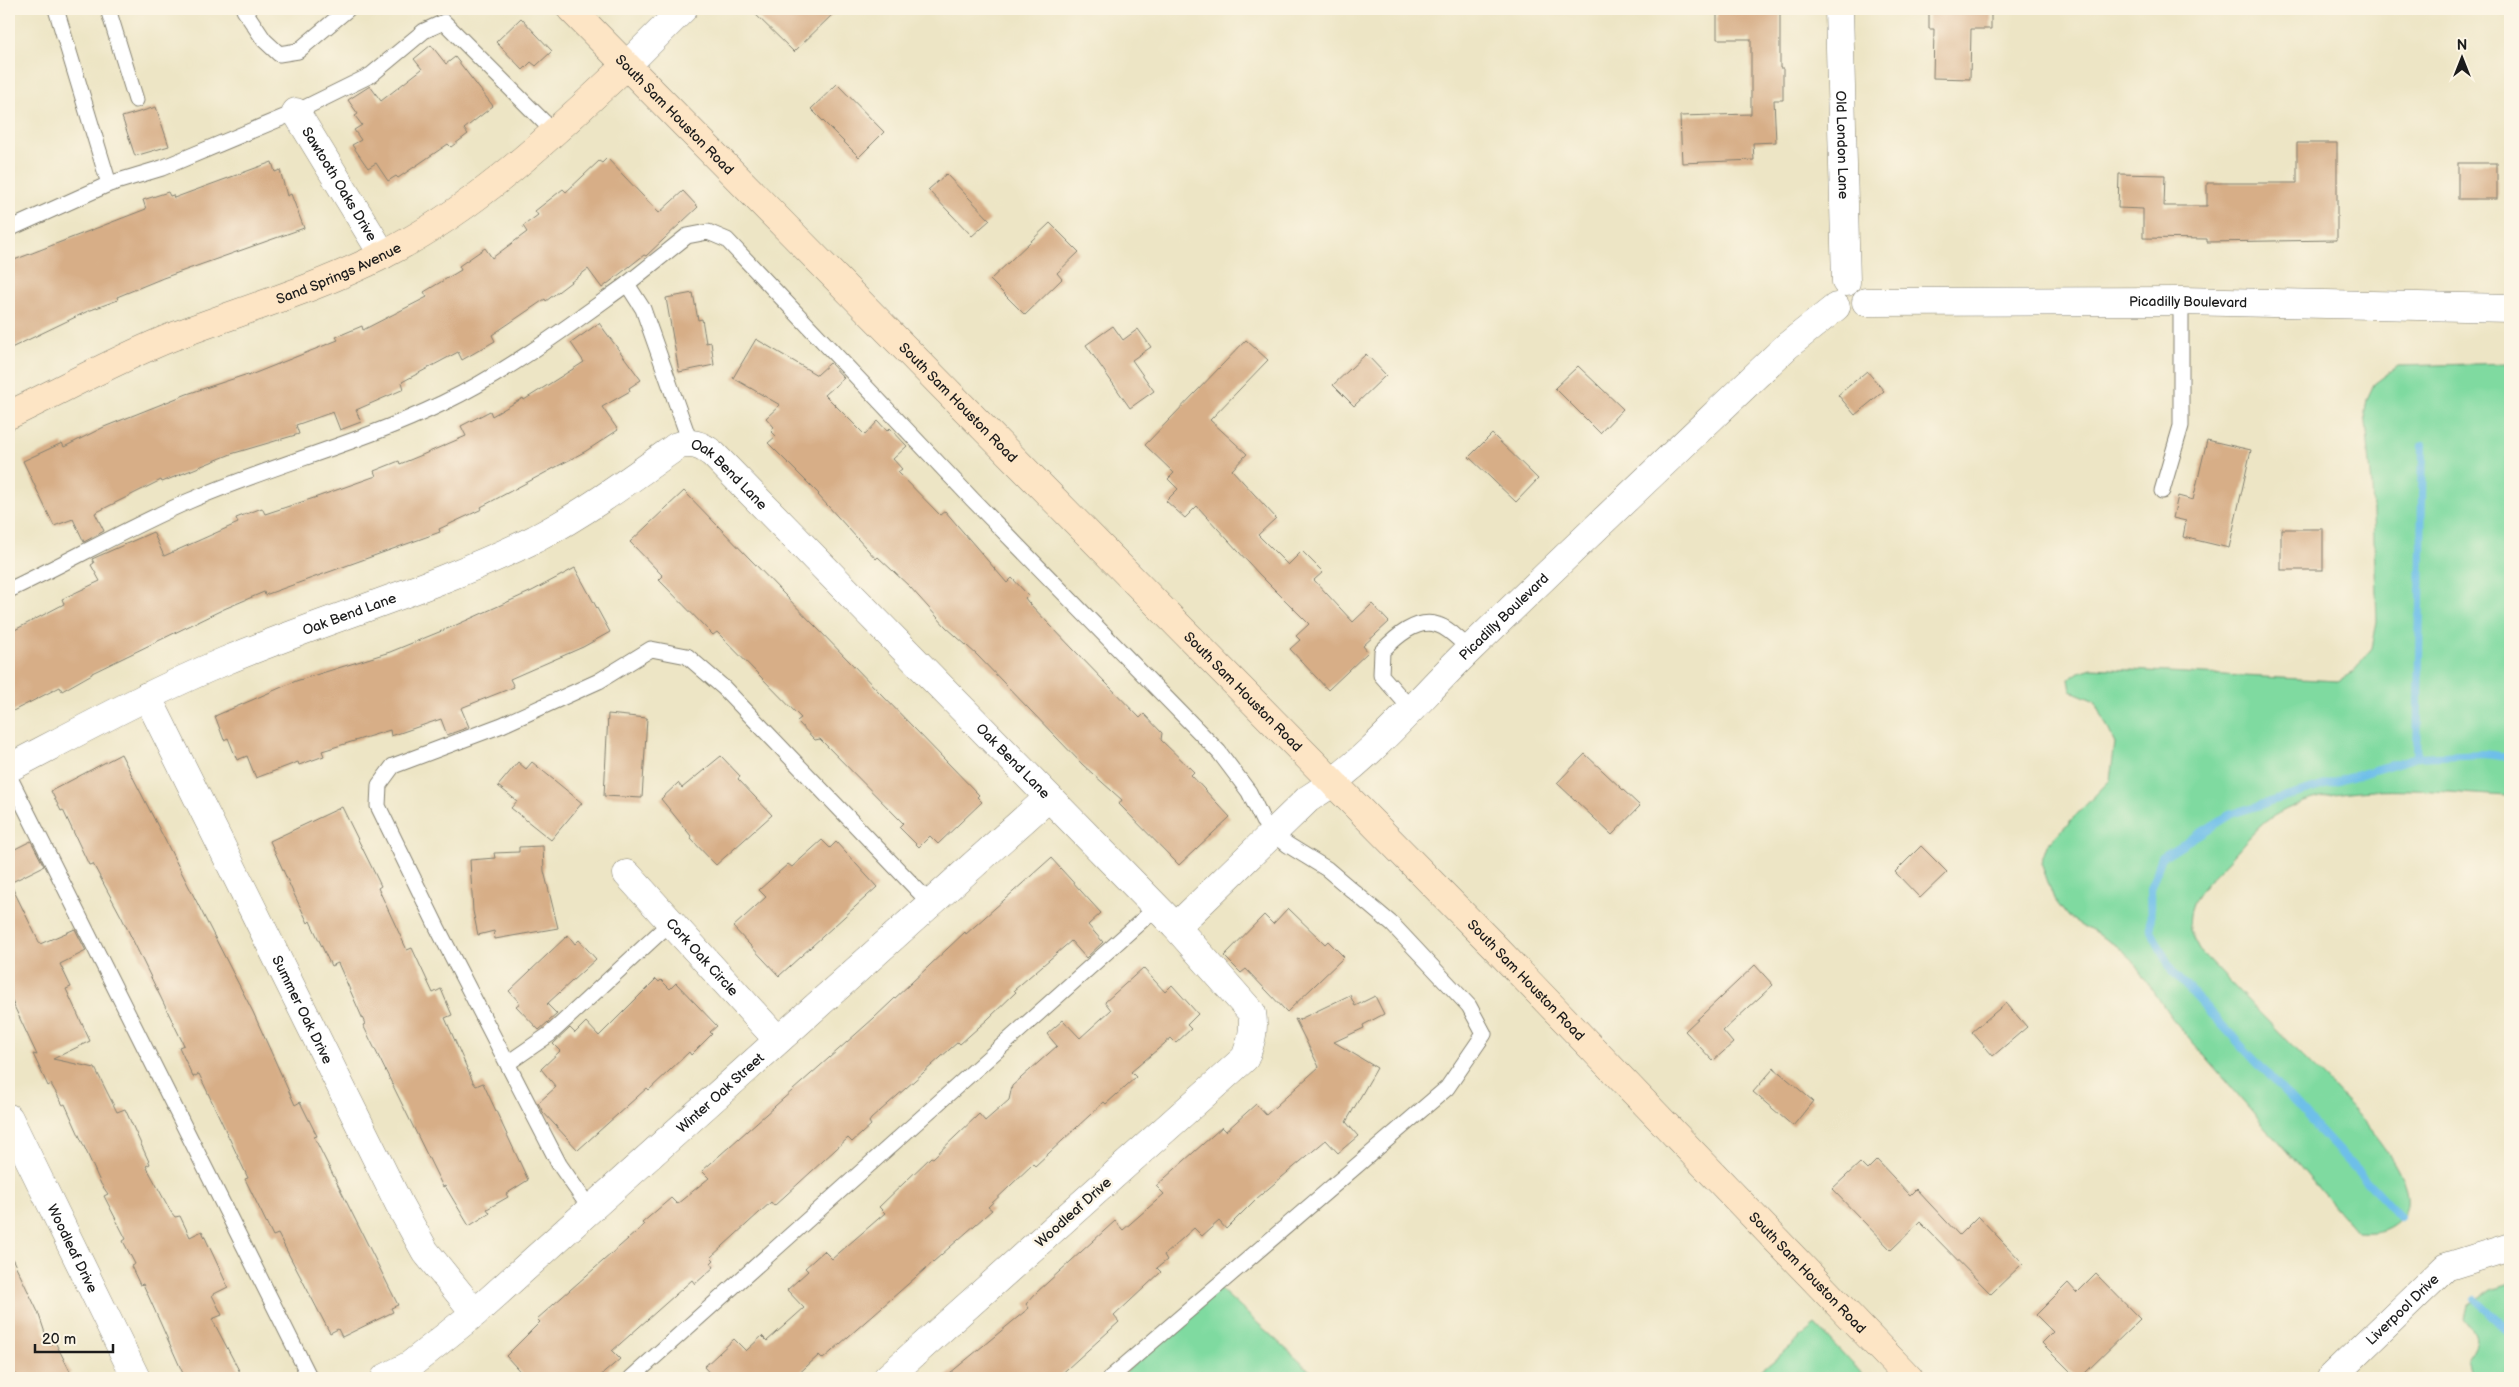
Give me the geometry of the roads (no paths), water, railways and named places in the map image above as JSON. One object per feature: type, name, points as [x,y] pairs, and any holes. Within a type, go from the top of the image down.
[{"type":"street","name":"South Sam Houston Road","points":[[571,9],[1332,784],[1492,944],[1910,1378]]},
{"type":"street","points":[[626,66],[683,9]]},
{"type":"street","name":"Old London Lane","points":[[1839,9],[1846,282]]},
{"type":"street","name":"Sand Springs Avenue","points":[[9,415],[170,338],[287,295],[383,255],[454,214],[514,170],[626,66]]},
{"type":"street","name":"Sawtooth Oaks Drive","points":[[296,112],[383,255]]},
{"type":"street","points":[[1846,282],[1852,282],[1862,286],[1866,302],[1860,311],[1850,315],[1844,314],[1836,307],[1834,292],[1846,282]]},
{"type":"street","name":"Picadilly Boulevard","points":[[1866,302],[2182,301],[2510,308]]},
{"type":"street","name":"Picadilly Boulevard","points":[[1176,927],[1308,799],[1332,784],[1411,710],[1470,649],[1786,346],[1836,307]]},
{"type":"street","name":"Oak Bend Lane","points":[[9,768],[147,696],[266,644],[396,598],[535,539],[598,502],[676,446],[690,442],[702,446],[713,454],[1176,927],[1252,1013],[1254,1025],[1252,1040]]},
{"type":"street","name":"Summer Oak Drive","points":[[147,696],[399,1204],[425,1251],[475,1313]]},
{"type":"street","name":"Winter Oak Street","points":[[385,1378],[410,1364],[475,1313],[929,902],[1048,798]]},
{"type":"street","name":"Cork Oak Circle","points":[[627,874],[778,1040]]},
{"type":"street","name":"Woodleaf Drive","points":[[887,1378],[1245,1058],[1252,1040]]},
{"type":"street","name":"Woodleaf Drive","points":[[9,1118],[136,1378]]},
{"type":"street","name":"Liverpool Drive","points":[[2331,1378],[2446,1267],[2510,1247]]},
{"type":"lane","points":[[56,9],[109,184]]},
{"type":"lane","points":[[108,9],[136,100]]},
{"type":"lane","points":[[248,9],[264,40],[279,54],[298,51],[348,9]]},
{"type":"lane","points":[[9,228],[109,184],[162,168],[296,112],[371,75],[424,31],[444,22],[555,133]]},
{"type":"lane","points":[[9,590],[58,567],[125,530],[191,500],[376,431],[443,403],[540,346],[627,284],[687,236],[708,232],[727,240],[973,500],[1219,752],[1249,792],[1263,820],[1274,834],[1288,846],[1327,869],[1393,925],[1469,1006],[1484,1034],[1447,1088],[1110,1378]]},
{"type":"lane","points":[[627,284],[644,309],[690,442]]},
{"type":"lane","points":[[2162,491],[2181,426],[2182,301]]},
{"type":"lane","points":[[1411,710],[1381,675],[1382,650],[1397,636],[1429,623],[1439,625],[1470,649]]},
{"type":"lane","points":[[591,1210],[559,1164],[442,937],[378,806],[379,785],[393,766],[502,725],[599,681],[652,649],[688,656],[724,688],[929,902]]},
{"type":"lane","points":[[9,776],[310,1378]]},
{"type":"lane","points":[[630,1378],[1157,907]]},
{"type":"lane","points":[[508,1063],[550,1034],[670,923]]},
{"type":"waterway","points":[[2423,445],[2417,757],[2484,754],[2510,757]]},
{"type":"waterway","points":[[2400,1217],[2172,971],[2151,931],[2150,889],[2162,857],[2231,814],[2417,757]]},
{"type":"waterway","points":[[2475,1299],[2510,1333]]}]
